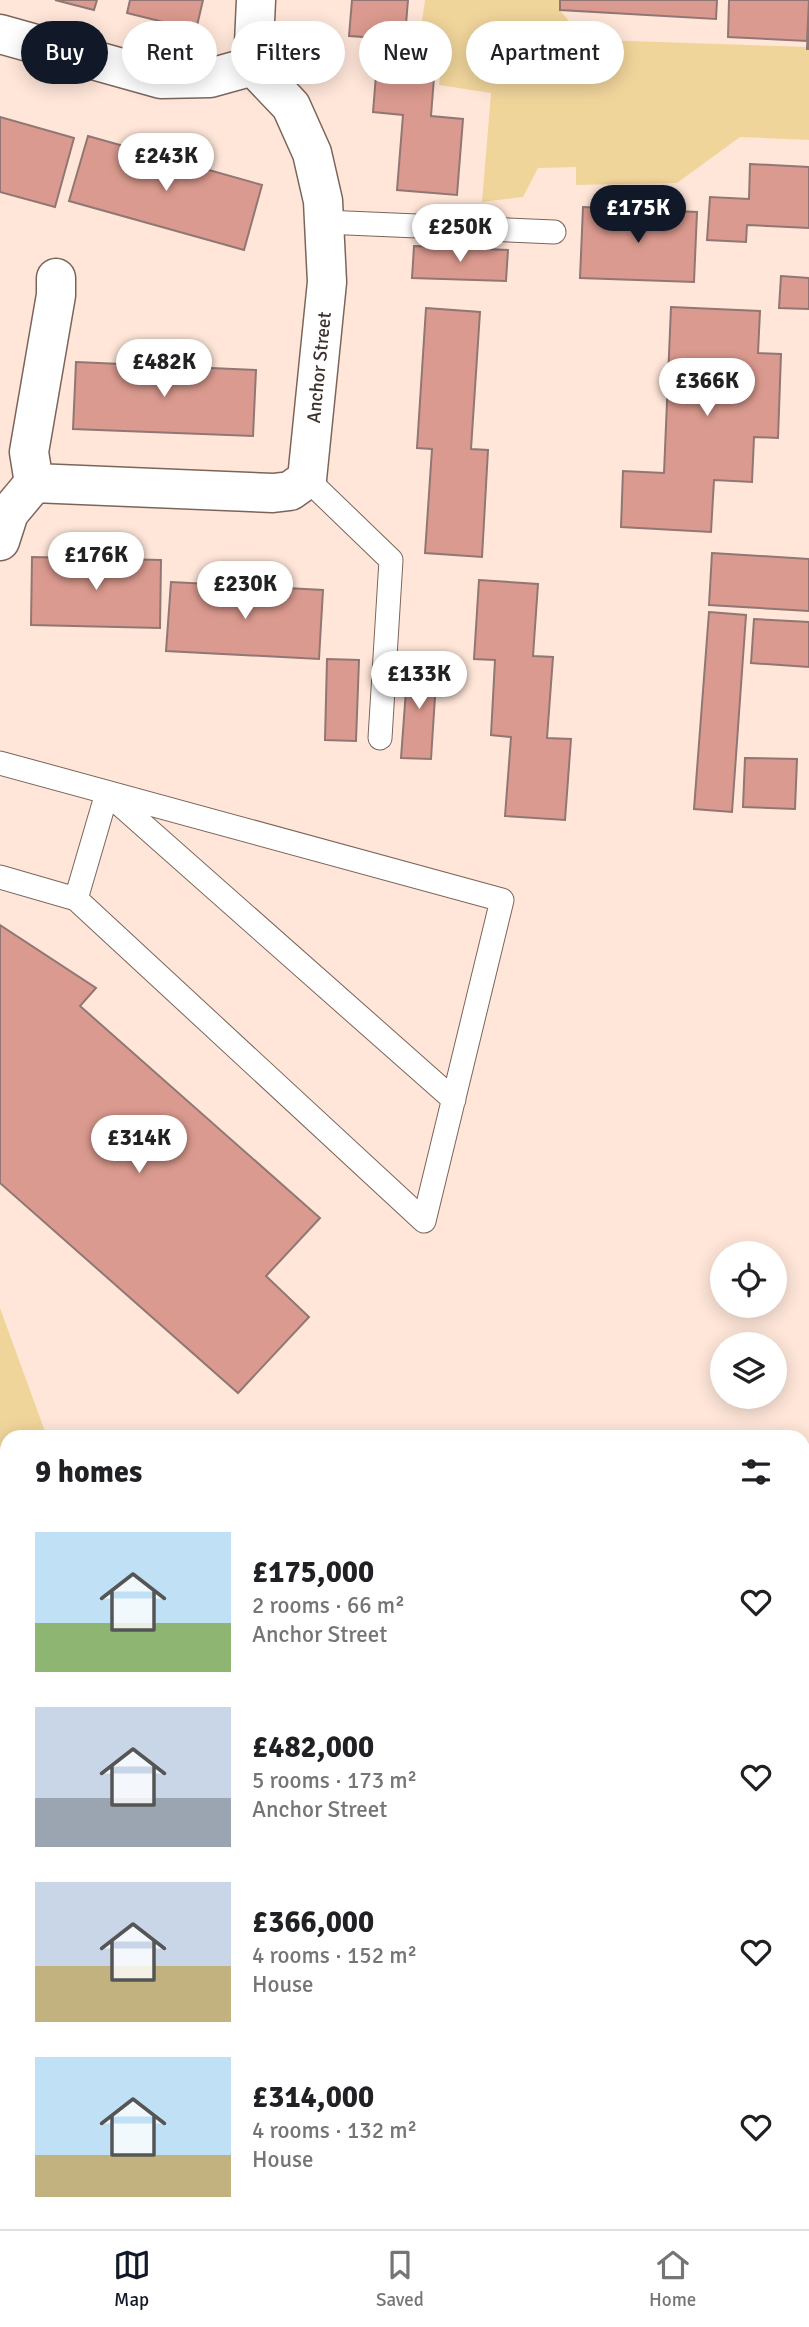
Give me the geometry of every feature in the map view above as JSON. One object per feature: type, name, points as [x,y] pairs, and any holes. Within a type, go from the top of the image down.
[{"type":"street","points":[[255,21],[256,0]]},
{"type":"street","points":[[0,34],[161,79],[210,78],[231,72]]},
{"type":"street","name":"Anchor Street","points":[[270,84],[291,106],[312,153],[323,201],[327,282],[307,479]]},
{"type":"street","points":[[0,541],[9,513],[34,483],[29,452],[56,295],[56,278]]},
{"type":"street","points":[[34,483],[273,494],[290,491],[307,479]]},
{"type":"lane","points":[[324,222],[554,232]]},
{"type":"lane","points":[[307,479],[391,560],[380,738]]},
{"type":"lane","points":[[0,763],[502,900],[424,1221],[76,899],[0,877]]},
{"type":"lane","points":[[76,899],[107,793]]},
{"type":"lane","points":[[107,793],[454,1100]]},
{"type":"shaded area","points":[[425,0],[560,0],[560,10],[569,21],[466,21],[466,84],[624,84],[624,41],[809,47],[809,140],[740,137],[677,183],[576,185],[576,167],[538,168],[523,197],[482,202],[491,93],[439,85],[452,84],[452,21],[422,21]]},
{"type":"shaded area","points":[[0,1308],[44,1430],[0,1430]]},
{"type":"building","points":[[55,0],[97,0],[94,10]]},
{"type":"building","points":[[130,0],[203,0],[198,21],[159,21],[127,13]]},
{"type":"building","points":[[352,0],[408,0],[406,21],[359,21],[359,37],[349,36]]},
{"type":"building","points":[[560,0],[717,0],[716,19],[560,10]]},
{"type":"building","points":[[729,0],[809,0],[807,41],[728,37]]},
{"type":"building","points":[[809,0],[809,49],[807,49]]},
{"type":"building","points":[[375,84],[433,84],[431,116],[463,119],[457,195],[397,190],[403,115],[373,112]]},
{"type":"building","points":[[0,117],[74,138],[55,207],[0,192]]},
{"type":"building","points":[[88,136],[262,185],[244,250],[69,201]]},
{"type":"building","points":[[750,164],[809,167],[809,228],[747,225],[746,242],[707,240],[710,197],[749,199]]},
{"type":"building","points":[[583,207],[697,212],[694,282],[580,278]]},
{"type":"building","points":[[414,246],[508,250],[506,281],[412,278]]},
{"type":"building","points":[[781,276],[809,278],[809,309],[779,308]]},
{"type":"building","points":[[671,307],[760,311],[758,353],[781,354],[778,438],[754,437],[752,482],[714,480],[711,532],[621,527],[623,471],[664,473]]},
{"type":"building","points":[[426,308],[480,312],[471,449],[488,450],[482,557],[425,553],[432,449],[417,448]]},
{"type":"building","points":[[76,362],[256,370],[253,436],[73,429]]},
{"type":"building","points":[[712,553],[809,559],[809,611],[709,605]]},
{"type":"building","points":[[32,557],[161,560],[160,628],[31,625]]},
{"type":"building","points":[[479,580],[538,584],[533,656],[553,657],[547,738],[571,739],[565,820],[505,816],[511,737],[491,735],[495,660],[474,659]]},
{"type":"building","points":[[171,582],[323,590],[319,659],[166,651]]},
{"type":"building","points":[[709,612],[746,615],[732,812],[694,809]]},
{"type":"building","points":[[754,619],[809,622],[809,667],[751,663]]},
{"type":"building","points":[[327,659],[359,660],[356,741],[325,740]]},
{"type":"building","points":[[408,663],[437,665],[431,759],[401,758]]},
{"type":"building","points":[[745,758],[797,759],[795,809],[743,807]]},
{"type":"building","points":[[0,925],[96,988],[80,1006],[320,1218],[266,1276],[309,1317],[238,1393],[0,1183]]}]
